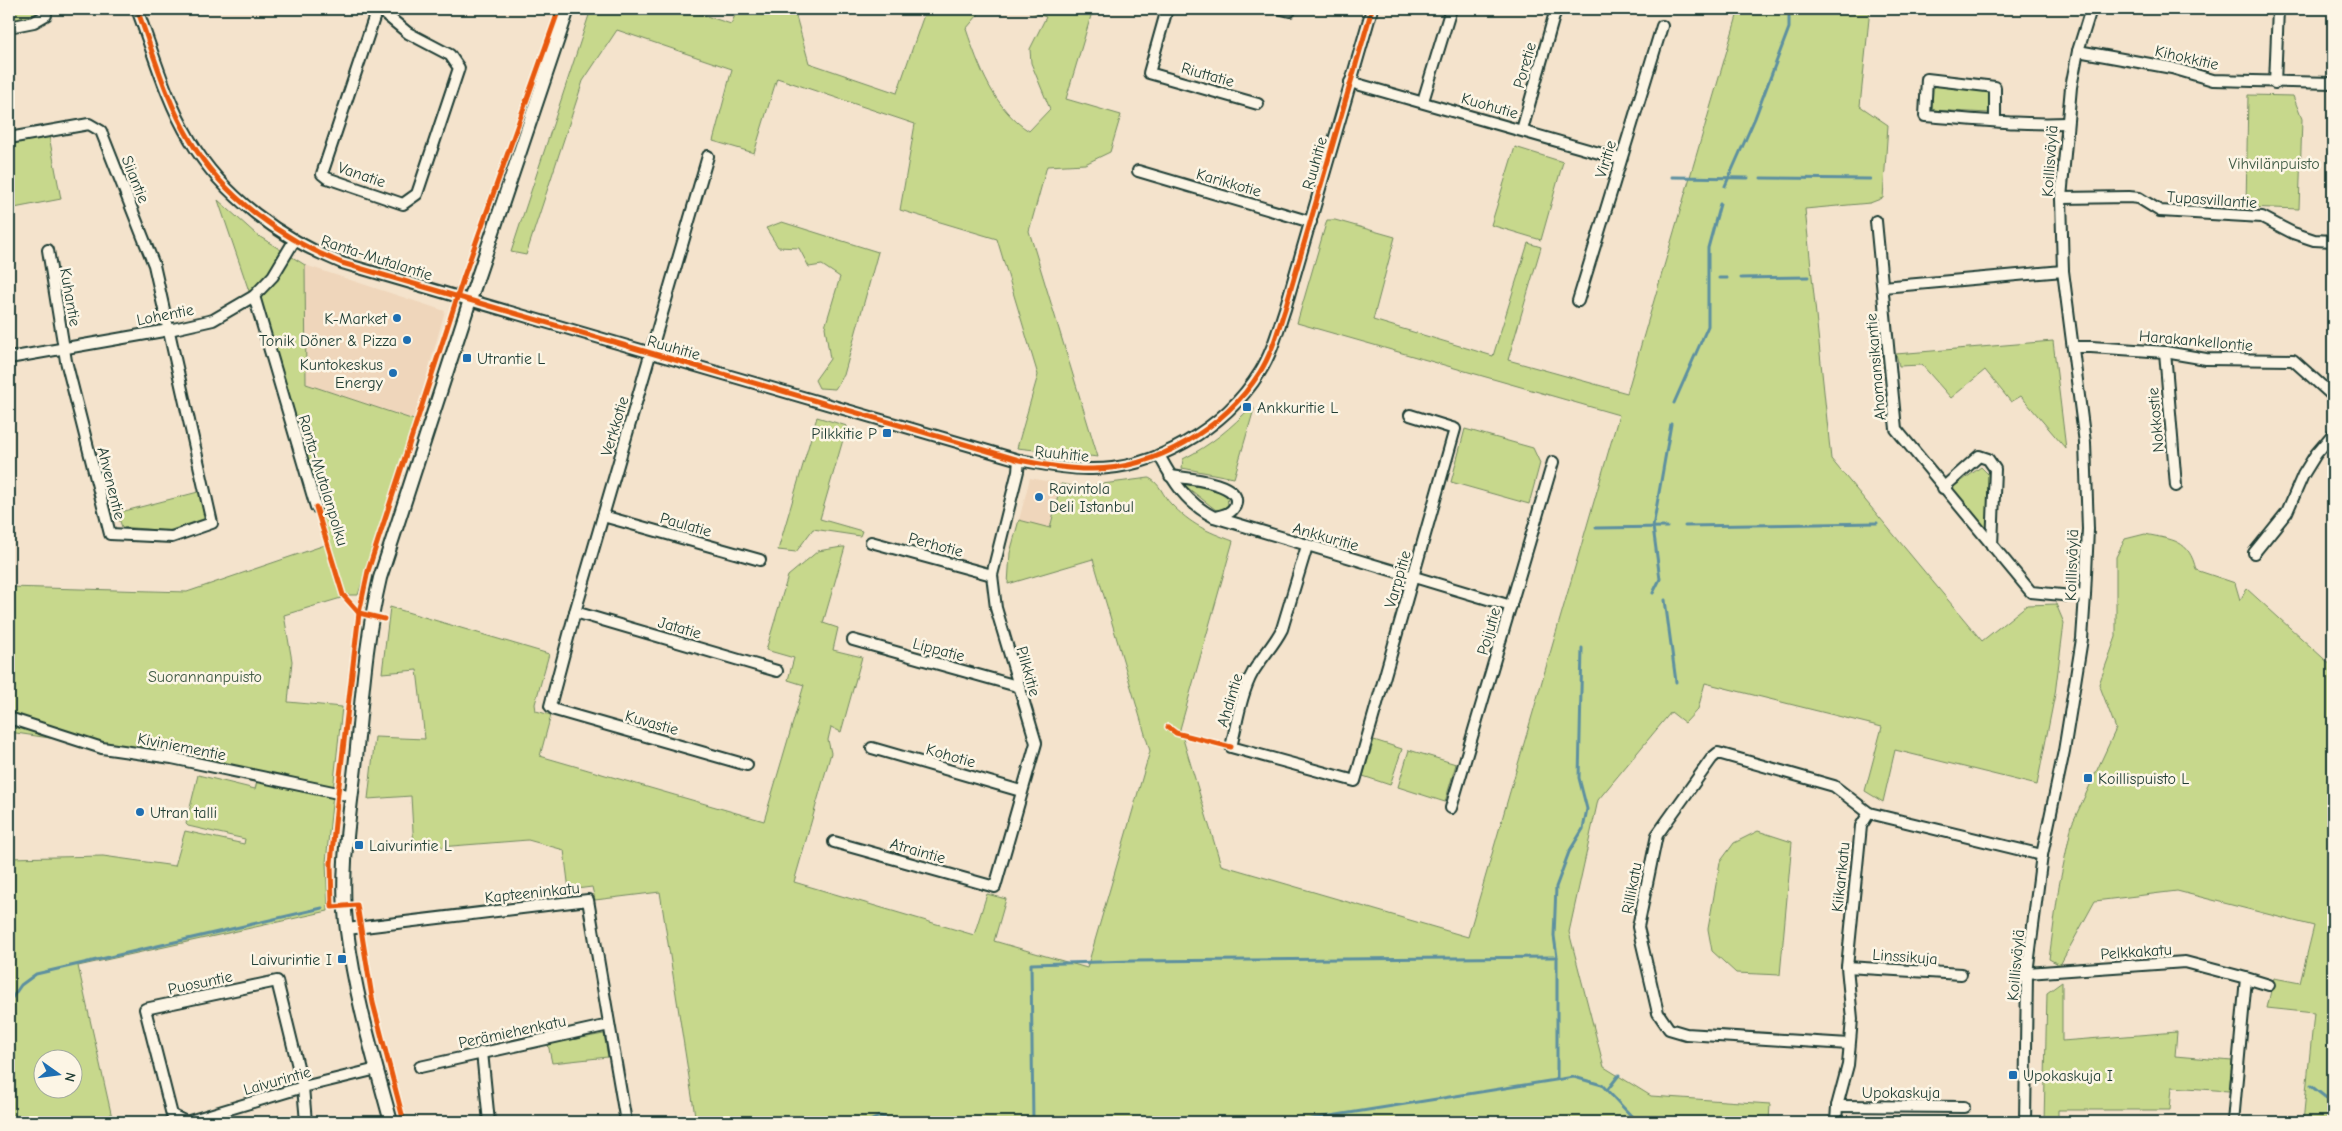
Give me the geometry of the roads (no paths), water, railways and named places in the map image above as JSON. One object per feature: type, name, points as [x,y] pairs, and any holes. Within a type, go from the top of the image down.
[{"type":"main road","points":[[391,1122],[356,988],[347,929],[345,850],[371,617],[380,578],[470,300],[568,9]]},
{"type":"street","points":[[9,27],[34,22],[46,15],[46,9]]},
{"type":"street","name":"Ranta-Mutalantie","points":[[137,9],[174,109],[190,141],[210,169],[236,196],[263,219],[294,240],[342,263],[470,300]]},
{"type":"street","name":"Vanatie","points":[[378,9],[408,33],[450,55],[459,68],[417,194],[403,204],[327,178],[322,174],[378,9]]},
{"type":"street","name":"Riuttatie","points":[[1167,9],[1149,73],[1258,104]]},
{"type":"street","name":"Ruuhitie","points":[[470,300],[1019,460],[1088,470],[1136,464],[1183,444],[1207,428],[1244,394],[1260,371],[1273,346],[1311,222],[1372,9]]},
{"type":"street","points":[[1423,102],[1451,9]]},
{"type":"street","name":"Poretie","points":[[1522,130],[1556,9]]},
{"type":"street","name":"Koillisväylä","points":[[2025,1122],[2026,974],[2042,855],[2064,751],[2082,639],[2086,595],[2088,529],[2086,443],[2063,271],[2061,198],[2066,123],[2078,51],[2091,9]]},
{"type":"street","points":[[2276,83],[2278,9]]},
{"type":"street","name":"Viritie","points":[[1578,301],[1662,26]]},
{"type":"street","name":"Kihokkitie","points":[[2078,51],[2172,68],[2213,80],[2333,83]]},
{"type":"street","points":[[1995,120],[1995,86],[1927,80],[1925,116],[1995,120],[2066,123]]},
{"type":"street","name":"Kuohutie","points":[[1350,82],[1620,159]]},
{"type":"street","name":"Siiantie","points":[[9,138],[89,124],[101,131],[154,265],[169,330]]},
{"type":"street","name":"Verkkotie","points":[[550,706],[575,612],[708,156]]},
{"type":"street","name":"Karikkotie","points":[[1138,171],[1311,222]]},
{"type":"street","name":"Tupasvillantie","points":[[2061,198],[2129,197],[2139,198],[2160,211],[2262,217],[2314,240],[2332,241]]},
{"type":"street","name":"Ahomansikantie","points":[[1876,221],[1896,429],[2031,592],[2086,595]]},
{"type":"street","name":"Lohentie","points":[[9,358],[169,330],[213,320],[254,296],[273,276],[294,240]]},
{"type":"street","name":"Kuhantie","points":[[48,250],[64,348]]},
{"type":"street","points":[[1883,287],[2063,271]]},
{"type":"street","name":"Ranta-Mutalanpolku","points":[[254,296],[316,507]]},
{"type":"street","name":"Ahvenentie","points":[[64,348],[110,534],[172,537],[212,523],[169,330]]},
{"type":"street","name":"Harakankellontie","points":[[2073,347],[2091,346],[2164,352],[2206,359],[2293,360],[2333,396]]},
{"type":"street","name":"Nokkostie","points":[[2164,352],[2176,486]]},
{"type":"street","name":"Varppitie","points":[[1355,781],[1455,429],[1410,415]]},
{"type":"street","points":[[2254,553],[2287,512],[2303,475],[2316,454],[2333,434]]},
{"type":"street","name":"Ankkuritie","points":[[1159,455],[1170,476],[1184,496],[1214,517],[1511,606]]},
{"type":"street","points":[[1943,488],[1979,456],[1988,459],[1996,469],[1992,546]]},
{"type":"street","name":"Pilkkitie","points":[[995,887],[1036,743],[996,608],[992,575],[1018,471],[1019,460]]},
{"type":"street","name":"Poijutie","points":[[1451,808],[1552,462]]},
{"type":"street","points":[[1170,476],[1212,482],[1230,490],[1235,496],[1235,505],[1224,515],[1214,517]]},
{"type":"street","name":"Paulatie","points":[[603,516],[760,560]]},
{"type":"street","name":"Perhotie","points":[[871,542],[992,575]]},
{"type":"street","name":"Ahdintie","points":[[1307,546],[1282,629],[1276,642],[1253,672],[1248,684],[1231,747],[1355,781]]},
{"type":"street","name":"Jatatie","points":[[575,612],[777,671]]},
{"type":"street","name":"Lippatie","points":[[853,640],[1018,686]]},
{"type":"street","name":"Kuvastie","points":[[550,706],[555,710],[747,765]]},
{"type":"street","name":"Kiviniementie","points":[[9,718],[102,748],[172,758],[352,796]]},
{"type":"street","name":"Kohotie","points":[[872,748],[1022,791]]},
{"type":"street","name":"Rillikatu","points":[[1849,1044],[1686,1034],[1669,1029],[1658,1013],[1638,927],[1656,835],[1712,758],[1718,753],[1834,786],[1869,812]]},
{"type":"street","points":[[1869,812],[2042,855]]},
{"type":"street","name":"Kiikarikatu","points":[[1836,1122],[1837,1106],[1848,1065],[1852,1019],[1847,967],[1861,826],[1869,812]]},
{"type":"street","name":"Atraintie","points":[[834,842],[995,887]]},
{"type":"street","name":"Kapteeninkatu","points":[[347,929],[588,900],[626,1122]]},
{"type":"street","name":"Pelkkakatu","points":[[2026,974],[2185,962],[2269,985]]},
{"type":"street","name":"Linssikuja","points":[[1847,967],[1960,974]]},
{"type":"street","points":[[2233,1122],[2246,978]]},
{"type":"street","name":"Puosuntie","points":[[186,1122],[172,1115],[145,1009],[277,981],[303,1088]]},
{"type":"street","name":"Perämiehenkatu","points":[[420,1068],[482,1052],[609,1025]]},
{"type":"street","points":[[482,1052],[489,1122]]},
{"type":"street","name":"Laivurintie","points":[[186,1122],[377,1069]]},
{"type":"street","points":[[303,1088],[306,1122]]},
{"type":"street","name":"Upokaskuja","points":[[1837,1106],[1964,1107]]},
{"type":"waterway","points":[[1725,186],[1755,118],[1789,28],[1789,9]]},
{"type":"waterway","points":[[1672,177],[1748,178]]},
{"type":"waterway","points":[[1761,178],[1870,179]]},
{"type":"waterway","points":[[1674,403],[1708,326],[1708,248],[1720,204]]},
{"type":"waterway","points":[[1741,278],[1808,277]]},
{"type":"waterway","points":[[1719,278],[1727,278]]},
{"type":"waterway","points":[[1653,593],[1660,579],[1653,527],[1671,424]]},
{"type":"waterway","points":[[1685,526],[1877,523]]},
{"type":"waterway","points":[[1596,528],[1667,527]]},
{"type":"waterway","points":[[1665,600],[1676,682]]},
{"type":"waterway","points":[[1557,1079],[1557,957],[1554,936],[1556,887],[1569,852],[1583,829],[1587,809],[1579,778],[1582,648]]},
{"type":"waterway","points":[[9,999],[12,998],[21,985],[36,974],[322,908]]},
{"type":"waterway","points":[[1033,1122],[1031,964],[1133,961],[1557,957]]},
{"type":"waterway","points":[[1608,1089],[1619,1075]]},
{"type":"waterway","points":[[1293,1122],[1574,1077],[1602,1085],[1637,1122]]},
{"type":"waterway","points":[[2311,1086],[2333,1103]]},
{"type":"waterway","points":[[868,1122],[880,1116],[886,1118]]},
{"type":"waterway","points":[[899,1121],[906,1122]]},
{"type":"place","name":"K-Market","points":[[397,318]]},
{"type":"place","name":"Tonik Döner & Pizza","points":[[407,340]]},
{"type":"place","name":"Utrantie L","points":[[467,358]]},
{"type":"place","name":"Kuntokeskus Energy","points":[[393,373]]},
{"type":"place","name":"Ankkuritie L","points":[[1247,407]]},
{"type":"place","name":"Pilkkitie P","points":[[887,433]]},
{"type":"place","name":"Ravintola Deli Istanbul","points":[[1039,497]]},
{"type":"place","name":"Koillispuisto L","points":[[2088,778]]},
{"type":"place","name":"Utran talli","points":[[140,812]]},
{"type":"place","name":"Laivurintie L","points":[[359,845]]},
{"type":"place","name":"Laivurintie I","points":[[342,959]]},
{"type":"place","name":"Upokaskuja I","points":[[2013,1075]]},
{"type":"park label","name":"Vihvilänpuisto","points":[[2274,163]]},
{"type":"park label","name":"Suorannanpuisto","points":[[205,676]]}]
